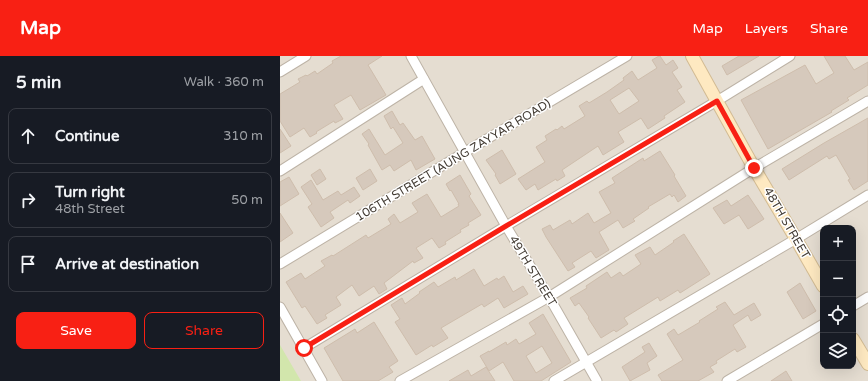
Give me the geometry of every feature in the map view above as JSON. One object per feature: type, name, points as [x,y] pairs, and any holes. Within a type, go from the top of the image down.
[{"type":"main road","name":"48TH STREET","points":[[692,56],[754,168],[820,281]]},
{"type":"main road","points":[[856,344],[868,364]]},
{"type":"street","points":[[280,72],[306,56]]},
{"type":"street","name":"49TH STREET","points":[[411,56],[506,226],[597,381]]},
{"type":"street","name":"106TH STREET (AUNG ZAYYAR ROAD)","points":[[280,264],[627,56]]},
{"type":"street","points":[[304,348],[790,56]]},
{"type":"street","points":[[280,171],[424,79]]},
{"type":"street","points":[[400,381],[549,297],[754,168],[868,101]]},
{"type":"street","points":[[554,381],[868,194]]},
{"type":"street","points":[[856,304],[868,297]]},
{"type":"street","points":[[280,307],[322,381]]},
{"type":"street","points":[[727,381],[820,326]]},
{"type":"shaded area","points":[[280,56],[868,56],[868,381],[280,381]]},
{"type":"green space","points":[[280,345],[301,381],[280,381]]},
{"type":"building","points":[[341,56],[382,56],[368,65],[386,95],[360,110],[351,95],[334,105],[343,119],[335,123],[334,121],[310,137],[304,128],[290,137],[280,121],[280,94],[300,82],[298,79],[315,71],[317,74],[333,63],[332,61]]},
{"type":"building","points":[[660,56],[666,65],[673,60],[678,68],[672,72],[682,87],[677,90],[685,102],[648,129],[641,118],[618,132],[624,142],[603,155],[598,146],[562,170],[565,176],[557,181],[556,179],[538,190],[535,184],[526,190],[518,179],[545,162],[536,147],[547,140],[545,136],[562,126],[564,129],[585,116],[579,106],[587,101],[589,103],[607,92],[624,80],[623,78],[632,71],[638,80],[657,68],[652,60]],"holes":[[[629,88],[639,101],[619,114],[610,100]]]},
{"type":"building","points":[[739,56],[759,56],[727,75],[722,66]]},
{"type":"building","points":[[824,56],[845,56],[854,70],[868,62],[868,85],[847,98],[849,100],[831,111],[832,112],[768,149],[741,100],[805,65],[816,84],[834,73]]},
{"type":"building","points":[[392,111],[400,125],[403,123],[415,140],[422,136],[435,159],[416,170],[411,160],[394,171],[390,165],[382,170],[368,145],[369,144],[362,134],[369,129],[385,155],[403,143],[393,127],[391,129],[384,116]]},
{"type":"building","points":[[868,118],[868,181],[854,190],[848,180],[850,179],[836,155],[829,159],[827,156],[789,180],[782,169]]},
{"type":"building","points":[[280,129],[291,146],[280,153]]},
{"type":"building","points":[[502,150],[516,174],[500,184],[495,175],[496,174],[486,160]]},
{"type":"building","points":[[660,151],[686,196],[678,202],[674,195],[672,197],[670,194],[648,207],[649,208],[633,219],[635,221],[623,228],[618,220],[599,232],[609,250],[596,258],[591,251],[572,263],[575,267],[568,271],[542,229],[550,225],[553,230],[570,220],[572,224],[588,213],[594,223],[611,213],[599,192],[615,183],[612,178],[643,158],[644,161]]},
{"type":"building","points":[[320,169],[326,179],[317,185],[311,175]]},
{"type":"building","points":[[370,169],[377,181],[363,190],[356,178]]},
{"type":"building","points":[[460,175],[471,194],[469,196],[481,215],[468,223],[469,225],[460,230],[461,232],[445,242],[446,244],[439,248],[432,238],[416,248],[423,258],[414,263],[413,261],[384,283],[387,289],[379,294],[374,286],[359,296],[352,285],[336,297],[341,305],[325,315],[327,318],[317,324],[305,306],[302,308],[286,282],[301,273],[305,279],[325,266],[321,261],[332,255],[333,256],[366,235],[368,238],[391,224],[388,219],[394,214],[400,223],[418,212],[412,203],[427,194],[441,217],[459,206],[451,190],[450,191],[446,184]]},
{"type":"building","points":[[289,177],[299,194],[280,206],[280,182]]},
{"type":"building","points":[[311,180],[323,200],[338,191],[341,195],[354,187],[360,196],[350,203],[348,200],[330,212],[334,218],[321,227],[308,207],[312,204],[301,187]]},
{"type":"building","points":[[748,195],[764,219],[748,229],[739,215],[724,224],[713,208],[727,200],[731,206]]},
{"type":"building","points":[[280,213],[293,233],[280,242]]},
{"type":"building","points":[[684,234],[710,274],[680,293],[678,290],[660,301],[658,297],[624,318],[628,324],[616,332],[614,330],[601,338],[579,303],[575,306],[570,298],[587,288],[586,286],[607,272],[611,278],[620,272],[623,276],[641,264],[635,255],[650,247],[655,255]]},
{"type":"building","points":[[474,269],[484,286],[497,278],[498,280],[504,276],[513,292],[523,286],[528,294],[504,308],[498,298],[484,307],[482,304],[441,328],[448,338],[433,347],[432,345],[416,355],[395,322],[400,319],[391,305],[402,298],[405,304],[434,282],[438,287],[455,277],[456,280]]},
{"type":"building","points":[[800,283],[816,311],[803,319],[787,292]]},
{"type":"building","points":[[725,302],[734,315],[754,303],[761,315],[751,321],[748,315],[733,325],[746,347],[737,352],[735,349],[716,361],[717,363],[710,367],[714,372],[698,381],[662,381],[658,375],[683,360],[667,334],[674,329],[678,335],[700,322],[699,321],[718,309],[716,307]]},
{"type":"building","points":[[543,314],[571,362],[541,381],[514,381],[503,362],[489,371],[480,356],[506,342],[507,345],[516,339],[519,344],[536,334],[529,323]],"holes":[[[542,346],[552,363],[536,373],[526,356]]]},
{"type":"building","points":[[374,322],[398,361],[389,367],[393,372],[378,381],[343,381],[324,348],[355,329],[357,333]]},
{"type":"building","points":[[649,343],[657,356],[647,363],[650,370],[630,381],[622,367],[645,352],[642,347]]},
{"type":"building","points":[[486,367],[495,381],[449,381],[468,370],[471,376]]},
{"type":"building","points":[[786,371],[792,381],[771,381]]},
{"type":"route","points":[[304,348],[717,101],[754,168]]}]
